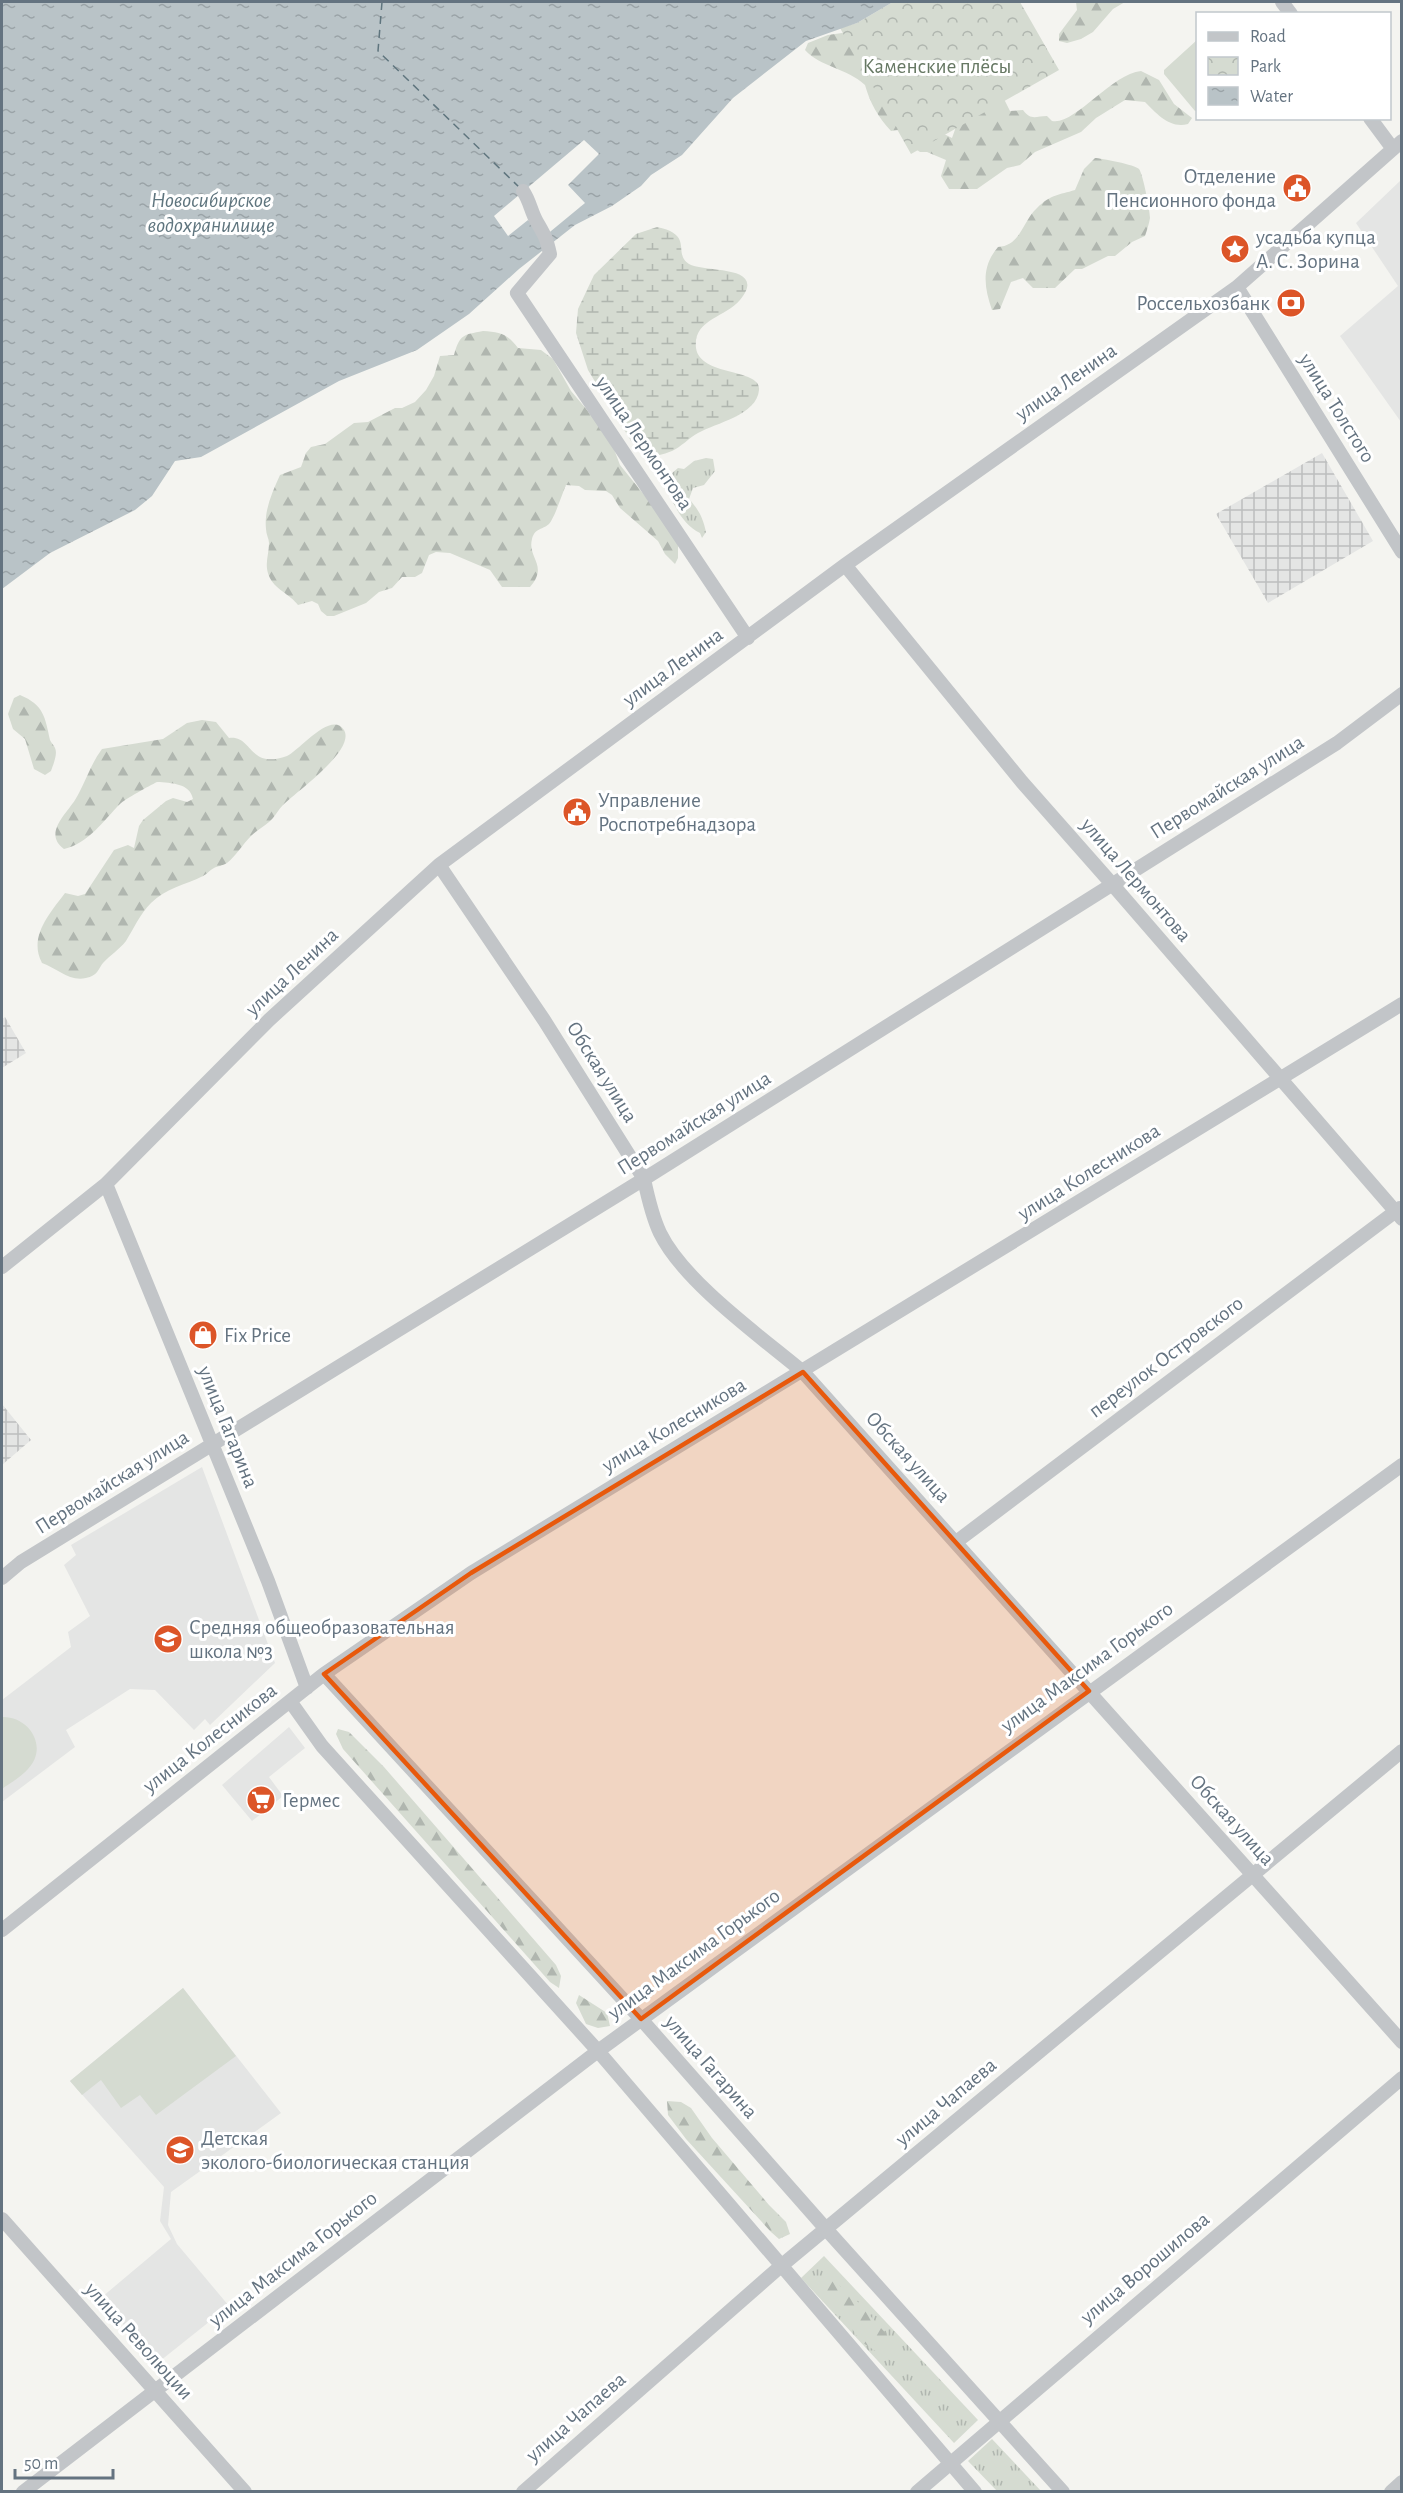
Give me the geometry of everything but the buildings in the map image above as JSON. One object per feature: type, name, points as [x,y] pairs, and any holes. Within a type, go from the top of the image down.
[{"type":"street","points":[[1372,120],[1397,145]]},
{"type":"street","name":"улица Ленина","points":[[2,1267],[106,1184],[269,1020],[440,865],[845,565],[1237,287],[1397,145]]},
{"type":"street","name":"улица Лермонтова","points":[[523,190],[531,202],[537,223],[545,233],[550,254],[517,293],[748,638]]},
{"type":"street","name":"улица Толстого","points":[[1237,287],[1401,552]]},
{"type":"street","name":"улица Лермонтова","points":[[845,565],[1022,783],[1399,1212]]},
{"type":"street","name":"Первомайская улица","points":[[2,1578],[21,1562],[644,1179],[1337,743],[1401,694]]},
{"type":"street","name":"Обская улица","points":[[440,865],[544,1020],[644,1179],[649,1205],[661,1234],[681,1265],[712,1295],[803,1372],[1401,2042]]},
{"type":"street","name":"улица Колесникова","points":[[2,1930],[324,1674],[471,1574],[1401,1004]]},
{"type":"street","name":"улица Гагарина","points":[[106,1184],[268,1581],[307,1688]]},
{"type":"street","name":"переулок Островского","points":[[956,1542],[1399,1212]]},
{"type":"street","name":"улица Максима Горького","points":[[23,2492],[598,2051],[1401,1465]]},
{"type":"street","name":"улица Гагарина","points":[[324,1674],[641,2019],[1063,2492]]},
{"type":"street","points":[[290,1701],[322,1746],[598,2051],[975,2492]]},
{"type":"street","name":"улица Чапаева","points":[[523,2492],[781,2266],[1401,1751]]},
{"type":"street","name":"улица Ворошилова","points":[[917,2492],[1401,2078]]},
{"type":"street","name":"улица Революции","points":[[2,2219],[245,2492]]},
{"type":"street","points":[[1391,2492],[1401,2482]]},
{"type":"highlighted area","points":[[803,1372],[1089,1691],[641,2019],[324,1674],[471,1573]]},
{"type":"shaded area","points":[[1401,180],[1401,422],[1340,336],[1398,286],[1356,223]]},
{"type":"shaded area","points":[[1322,453],[1373,541],[1268,603],[1216,514]]},
{"type":"shaded area","points":[[5,1017],[26,1053],[2,1068],[2,1019]]},
{"type":"shaded area","points":[[2,1404],[31,1440],[2,1465]]},
{"type":"shaded area","name":"Средняя общеобразовательная школа №3","points":[[202,1467],[275,1663],[210,1725],[205,1719],[194,1730],[155,1690],[130,1689],[66,1730],[75,1747],[2,1802],[2,1700],[71,1647],[68,1632],[90,1616],[64,1565],[76,1555],[71,1545]]},
{"type":"shaded area","points":[[289,1727],[305,1748],[269,1777],[283,1796],[252,1821],[222,1785]]},
{"type":"shaded area","name":"Детская эколого-биологическая станция","points":[[183,1988],[281,2113],[171,2192],[168,2225],[177,2244],[229,2306],[155,2365],[102,2297],[171,2239],[160,2221],[164,2187],[70,2081]]},
{"type":"green space","name":"Каменские плёсы","points":[[893,2],[1020,2],[1059,70],[911,154],[840,28],[857,23]]},
{"type":"green space","points":[[1076,2],[1125,2],[1113,9],[1093,32],[1067,43],[1059,41],[1059,34],[1077,10]]},
{"type":"green space","points":[[849,34],[926,125],[952,138],[957,124],[1004,99],[1010,111],[1023,110],[1031,117],[1047,116],[1052,121],[1061,120],[1071,116],[1105,89],[1129,74],[1141,71],[1159,80],[1174,104],[1192,118],[1188,124],[1175,124],[1164,119],[1145,102],[1125,100],[1096,118],[1081,132],[1035,152],[1020,165],[1007,168],[977,189],[949,189],[941,176],[946,160],[914,148],[905,129],[891,131],[875,109],[865,85],[858,79],[811,56],[805,50],[808,43],[828,35]]},
{"type":"green space","points":[[1196,41],[1196,111],[1164,74],[1164,70]]},
{"type":"green space","points":[[1095,158],[1136,167],[1141,172],[1150,214],[1145,236],[1132,242],[1115,256],[1108,256],[1082,269],[1075,269],[1055,288],[1033,288],[1023,278],[1011,282],[1000,309],[992,310],[987,293],[986,277],[989,262],[998,247],[1006,246],[1017,237],[1032,213],[1042,203],[1075,190],[1084,169]]},
{"type":"green space","points":[[657,227],[669,230],[676,235],[681,244],[684,260],[689,264],[731,272],[741,275],[746,280],[747,288],[740,300],[705,325],[696,338],[696,348],[700,357],[708,364],[751,378],[757,383],[759,390],[757,399],[744,412],[698,433],[672,451],[645,457],[631,441],[588,370],[576,333],[578,309],[594,275],[636,234]]},
{"type":"green space","points":[[483,331],[503,335],[518,348],[541,350],[553,359],[571,391],[609,436],[620,465],[658,512],[678,543],[678,558],[675,564],[665,554],[658,541],[620,508],[612,495],[606,491],[585,490],[579,486],[566,485],[551,521],[533,535],[531,546],[538,573],[530,587],[502,587],[490,570],[450,553],[436,552],[429,555],[422,573],[415,577],[402,577],[392,588],[379,592],[366,603],[334,616],[327,616],[318,604],[312,601],[298,605],[271,581],[267,567],[269,543],[266,515],[280,475],[301,467],[311,447],[325,444],[354,423],[368,422],[395,408],[402,408],[415,402],[426,390],[434,376],[440,356],[454,355],[463,337]]},
{"type":"green space","points":[[713,459],[715,471],[704,485],[693,488],[689,499],[703,522],[706,532],[702,538],[700,533],[682,518],[664,480],[678,468],[684,469],[694,461]]},
{"type":"green space","points":[[20,695],[39,708],[47,725],[50,740],[56,750],[51,771],[45,775],[34,769],[25,739],[13,729],[8,714],[14,698]]},
{"type":"green space","points":[[202,720],[216,722],[229,738],[237,738],[258,756],[265,759],[287,756],[323,728],[331,725],[338,725],[344,730],[345,738],[341,748],[323,770],[251,836],[227,863],[169,890],[151,903],[140,916],[126,941],[94,975],[78,979],[42,963],[38,953],[39,935],[47,917],[65,893],[78,896],[85,894],[114,850],[128,845],[134,848],[139,826],[143,820],[166,801],[173,798],[187,802],[193,799],[184,787],[157,782],[123,802],[88,837],[64,849],[56,837],[58,824],[79,794],[98,755],[102,749],[163,739],[187,723]]},
{"type":"green space","points":[[2,1717],[12,1718],[28,1727],[33,1734],[37,1751],[28,1769],[2,1789]]},
{"type":"green space","points":[[338,1729],[349,1732],[384,1767],[556,1965],[561,1976],[559,1988],[550,1982],[343,1749],[336,1734]]},
{"type":"green space","points":[[183,1988],[236,2056],[156,2115],[140,2095],[121,2108],[101,2080],[82,2095],[70,2081]]},
{"type":"green space","points":[[579,1995],[607,2013],[610,2026],[598,2028],[586,2024],[576,2003]]},
{"type":"green space","points":[[667,2101],[681,2102],[691,2108],[712,2138],[786,2222],[790,2234],[779,2239],[771,2232],[686,2139],[668,2115]]},
{"type":"green space","points":[[824,2256],[978,2420],[954,2443],[801,2278]]},
{"type":"green space","points":[[813,2276],[828,2278],[849,2292],[889,2337],[893,2349],[891,2361],[860,2341],[840,2310],[821,2293]]},
{"type":"green space","points":[[992,2439],[1041,2491],[997,2491],[968,2461]]},
{"type":"water","name":"Новосибирское водохранилище","points":[[2,2],[893,2],[857,23],[806,41],[733,98],[682,155],[651,175],[641,186],[612,206],[575,225],[519,269],[469,314],[417,350],[339,381],[201,457],[175,461],[152,496],[135,510],[50,553],[2,589]]},
{"type":"pier","points":[[584,140],[599,154],[568,185],[585,203],[545,236],[528,220],[508,236],[494,216]]},
{"type":"ferry route","points":[[382,2],[378,51],[519,187]]},
{"type":"place","name":"Отделение Пенсионного фонда","points":[[1297,188]]},
{"type":"place","name":"усадьба купца А. С. Зорина","points":[[1235,249]]},
{"type":"place","name":"Россельхозбанк","points":[[1291,303]]},
{"type":"place","name":"Управление Роспотребнадзора","points":[[577,812]]},
{"type":"place","name":"Fix Price","points":[[203,1335]]},
{"type":"place","name":"Средняя общеобразовательная школа №3","points":[[168,1639]]},
{"type":"place","name":"Гермес","points":[[261,1800]]},
{"type":"place","name":"Детская эколого-биологическая станция","points":[[180,2150]]}]
